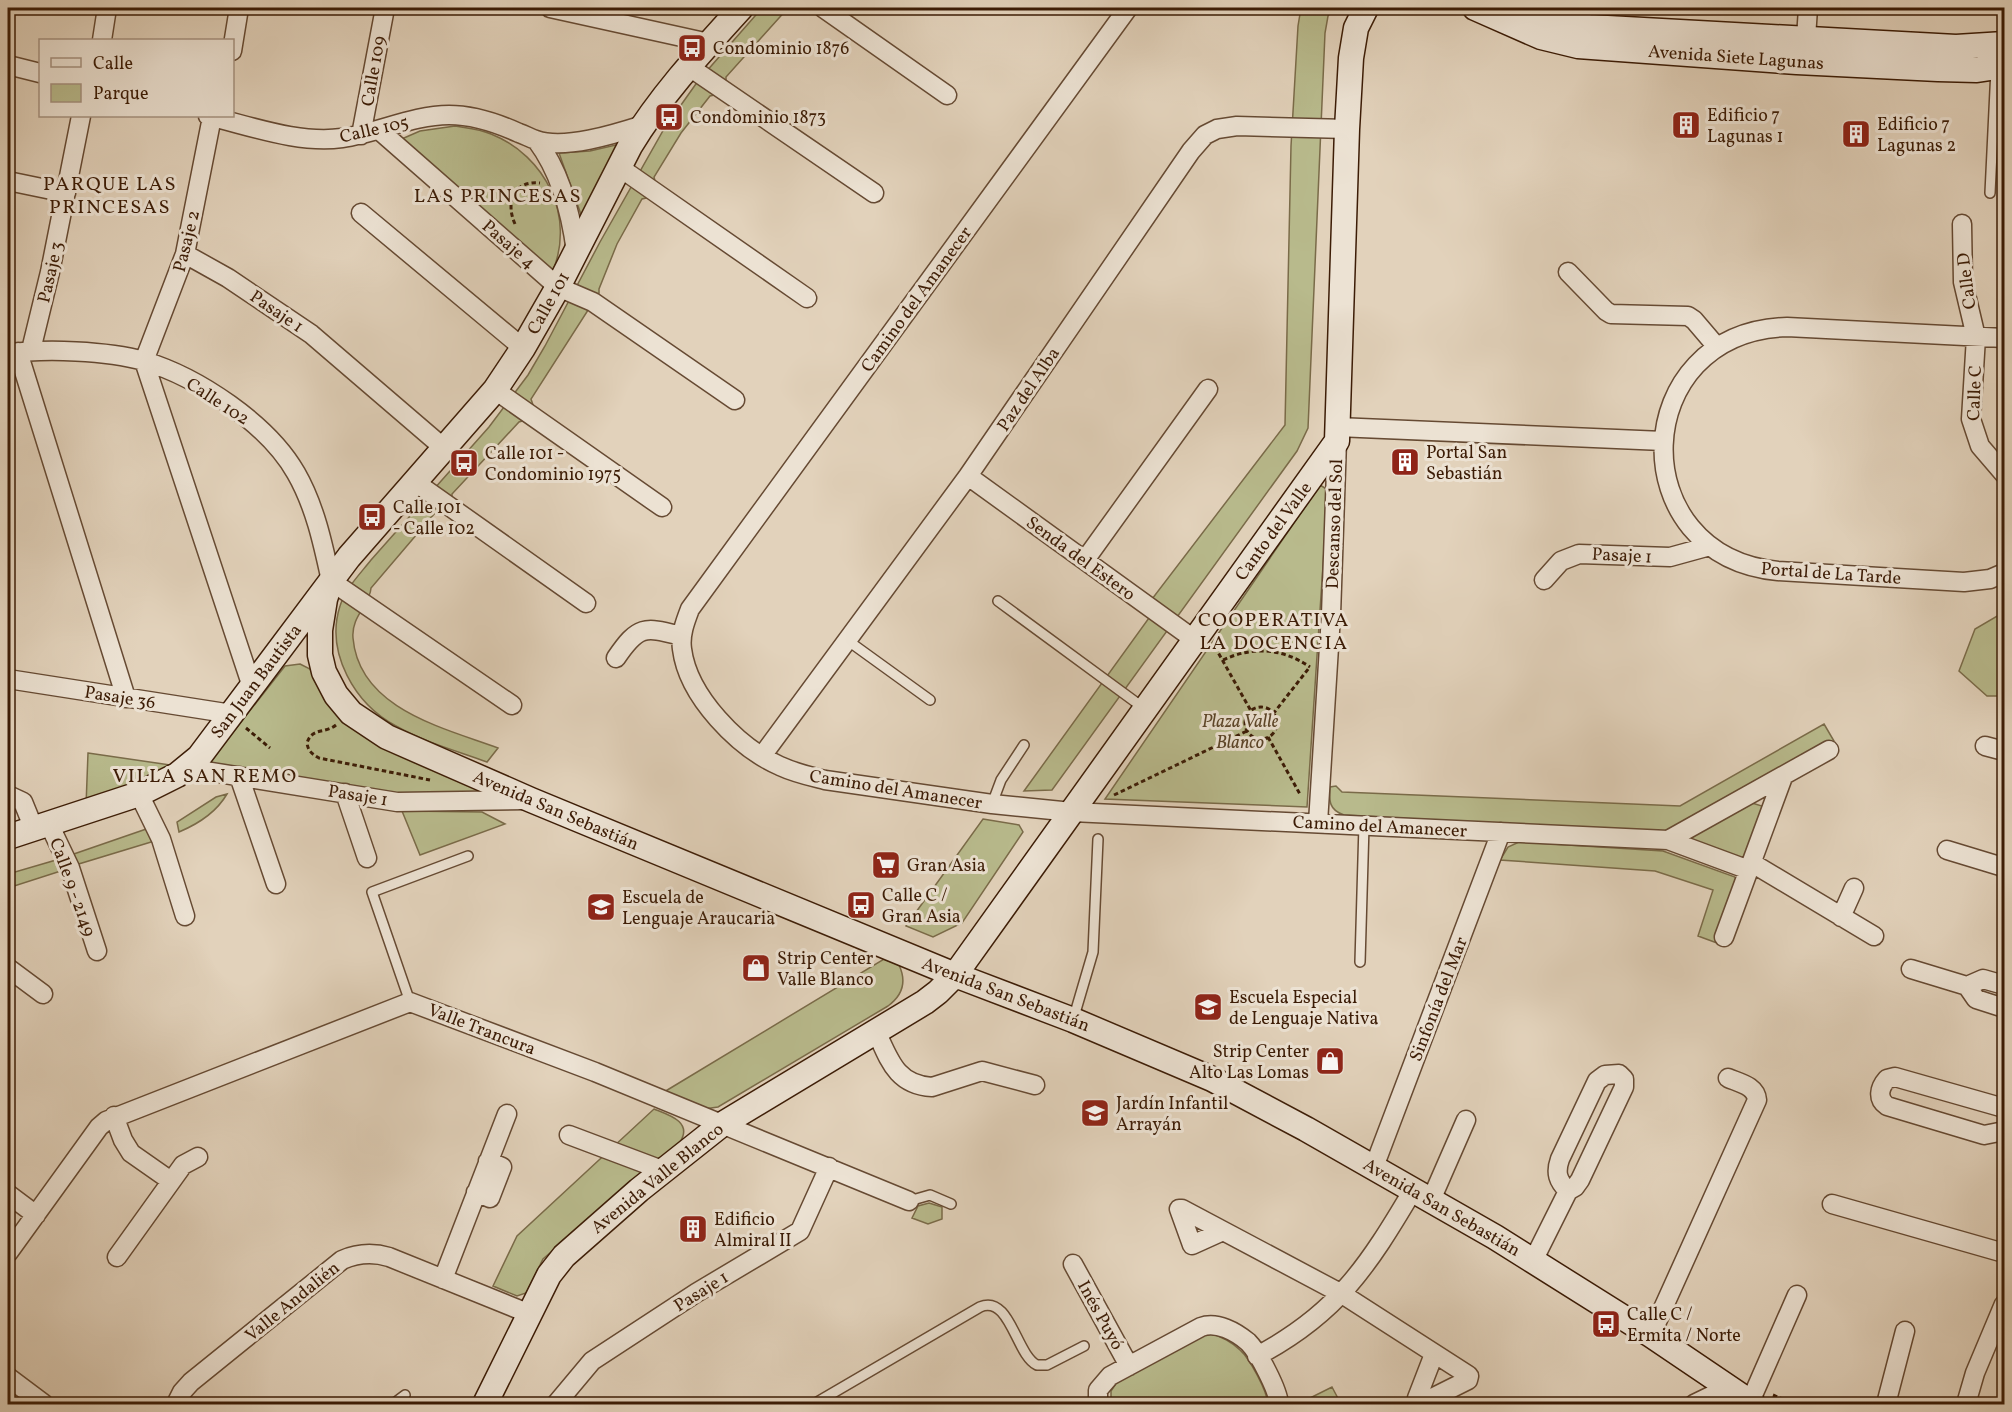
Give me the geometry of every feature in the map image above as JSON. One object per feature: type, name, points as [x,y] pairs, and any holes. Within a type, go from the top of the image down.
[{"type":"street","points":[[102,39],[107,8]]},
{"type":"street","points":[[234,39],[239,8]]},
{"type":"street","name":"Calle 109","points":[[370,132],[385,8]]},
{"type":"street","points":[[550,8],[709,43]]},
{"type":"street","name":"Calle 101","points":[[331,582],[369,532],[495,390],[523,348],[558,287],[643,125],[688,66],[741,8]]},
{"type":"street","points":[[824,8],[947,96]]},
{"type":"street","name":"Camino del Amanecer","points":[[1128,8],[690,609],[682,636],[682,649],[686,664],[702,697],[724,725],[748,747],[800,774],[825,780],[992,804],[1072,812],[1319,816],[1364,825],[1668,840],[1751,867],[1874,936]]},
{"type":"street","points":[[1366,8],[1356,28],[1353,43],[1347,129],[1337,434],[1663,441]]},
{"type":"street","name":"Avenida Siete Lagunas","points":[[1475,8],[1499,20],[1560,43],[1797,62],[1938,57],[1975,47],[2004,44]]},
{"type":"street","name":"Avenida Siete Lagunas","points":[[1520,8],[1563,22],[1589,27],[1806,38],[1938,57],[1977,70],[2000,67]]},
{"type":"street","points":[[1797,62],[1806,38],[1808,8]]},
{"type":"street","points":[[8,65],[39,73]]},
{"type":"street","points":[[688,66],[874,193]]},
{"type":"street","name":"Calle 105","points":[[217,117],[304,138],[322,140],[370,132],[430,116],[459,115],[488,121],[537,141],[555,142],[588,140],[643,125]]},
{"type":"street","name":"Pasaje 3","points":[[19,352],[50,273],[81,117]]},
{"type":"street","name":"Pasaje 2","points":[[144,361],[185,254],[217,117]]},
{"type":"street","name":"Paz del Alba","points":[[762,756],[968,476],[1191,151],[1205,135],[1216,129],[1237,126],[1347,129]]},
{"type":"street","name":"Pasaje 4","points":[[370,132],[558,287],[594,302],[735,400]]},
{"type":"street","points":[[537,141],[553,166],[564,193],[574,232],[576,252]]},
{"type":"street","points":[[619,167],[807,298]]},
{"type":"street","points":[[8,181],[66,193]]},
{"type":"street","points":[[361,213],[523,348]]},
{"type":"street","name":"Calle D","points":[[1962,224],[1963,282],[1976,337]]},
{"type":"street","name":"Pasaje 1","points":[[185,254],[228,278],[311,334],[445,449]]},
{"type":"street","points":[[1568,272],[1605,311],[1620,314],[1688,316],[1717,347]]},
{"type":"street","name":"Portal de La Tarde","points":[[2004,338],[1772,328],[1744,334],[1717,347],[1696,365],[1680,387],[1668,414],[1663,441],[1665,473],[1675,503],[1684,519],[1710,546],[1722,555],[1742,564],[1778,571],[1964,582],[1990,579],[2004,573]]},
{"type":"street","name":"Calle C","points":[[1976,337],[1970,410],[1972,429],[1980,446],[2004,474]]},
{"type":"street","points":[[19,352],[126,698]]},
{"type":"street","name":"Calle 102","points":[[19,352],[102,355],[144,361],[177,375],[218,398],[265,434],[296,473],[313,511],[331,582]]},
{"type":"street","points":[[144,361],[252,687]]},
{"type":"street","points":[[1084,561],[1208,389]]},
{"type":"street","points":[[495,390],[662,507]]},
{"type":"street","name":"Canto del Valle","points":[[955,975],[1199,634],[1337,434]]},
{"type":"street","name":"Descanso del Sol","points":[[1319,816],[1329,647],[1337,434]]},
{"type":"street","name":"Senda del Estero","points":[[968,476],[1084,561],[1199,634]]},
{"type":"street","points":[[415,482],[586,603]]},
{"type":"street","name":"Pasaje 1","points":[[1544,580],[1560,561],[1579,554],[1670,557],[1710,546]]},
{"type":"street","points":[[331,582],[512,705]]},
{"type":"street","name":"San Juan Bautista","points":[[8,837],[139,794],[166,782],[187,768],[236,719],[252,687],[331,582]]},
{"type":"street","name":"Avenida San Sebastián","points":[[331,582],[321,614],[321,664],[336,695],[351,713],[387,737],[531,800],[955,975],[1074,1020],[1212,1079],[1374,1167],[1533,1261],[1651,1335],[1751,1403]]},
{"type":"street","points":[[616,658],[630,639],[643,630],[656,630],[682,636]]},
{"type":"street","points":[[277,652],[301,655],[321,664]]},
{"type":"street","name":"Pasaje 36","points":[[8,680],[126,698],[236,719]]},
{"type":"street","points":[[1985,746],[2004,751]]},
{"type":"street","points":[[1668,840],[1829,750]]},
{"type":"street","name":"Pasaje 1","points":[[187,768],[396,801],[531,800]]},
{"type":"street","points":[[239,776],[276,884]]},
{"type":"street","points":[[1724,937],[1783,777]]},
{"type":"street","points":[[345,793],[367,858]]},
{"type":"street","points":[[139,794],[161,839],[185,916]]},
{"type":"street","name":"Calle 9 - 2149","points":[[8,795],[23,802],[70,868],[97,951]]},
{"type":"street","name":"Sinfonía del Mar","points":[[1374,1167],[1501,832]]},
{"type":"street","points":[[1947,850],[2004,868]]},
{"type":"street","points":[[1841,917],[1854,888]]},
{"type":"street","points":[[8,968],[43,994]]},
{"type":"street","points":[[1911,969],[1967,986],[1976,999],[2004,1008]]},
{"type":"street","name":"Avenida Valle Blanco","points":[[485,1404],[549,1275],[564,1256],[662,1170],[721,1125],[925,1002],[955,975]]},
{"type":"street","points":[[1967,986],[1983,979],[2004,985]]},
{"type":"street","name":"Valle Trancura","points":[[8,1253],[99,1127],[114,1116],[410,1002],[595,1072],[909,1201]]},
{"type":"street","points":[[876,1031],[894,1070],[904,1079],[923,1087],[932,1087],[982,1071],[1035,1085]]},
{"type":"street","points":[[1533,1261],[1568,1191],[1580,1180],[1624,1087],[1624,1079],[1619,1074],[1605,1075],[1597,1081],[1560,1159],[1557,1166],[1558,1179],[1568,1191]]},
{"type":"street","points":[[2004,1108],[1895,1077],[1887,1079],[1880,1091],[1881,1100],[1887,1106],[1984,1135],[2004,1131]]},
{"type":"street","points":[[1651,1335],[1757,1100],[1757,1095],[1751,1088],[1728,1078]]},
{"type":"street","points":[[443,1279],[476,1192],[490,1198],[502,1167],[488,1161],[507,1114]]},
{"type":"street","points":[[114,1116],[131,1153],[171,1181]]},
{"type":"street","points":[[1257,1356],[1301,1330],[1342,1294],[1422,1195],[1466,1120]]},
{"type":"street","points":[[569,1134],[662,1170]]},
{"type":"street","points":[[117,1257],[186,1162],[198,1157]]},
{"type":"street","name":"Pasaje 1","points":[[556,1404],[592,1361],[696,1293],[800,1231],[829,1167]]},
{"type":"street","points":[[8,1194],[36,1215]]},
{"type":"street","points":[[1832,1204],[2004,1253]]},
{"type":"street","points":[[1223,1231],[1342,1294],[1434,1354]]},
{"type":"street","name":"Valle Andalién","points":[[176,1404],[182,1392],[191,1382],[334,1266],[350,1256],[380,1254],[530,1314]]},
{"type":"street","name":"Inés Puyó","points":[[1073,1264],[1129,1366]]},
{"type":"street","points":[[1751,1403],[1797,1295]]},
{"type":"street","points":[[1966,1404],[1975,1373],[2004,1304]]},
{"type":"street","points":[[1098,1404],[1098,1390],[1105,1380],[1209,1325],[1218,1325],[1243,1338],[1252,1347],[1276,1391],[1279,1404]]},
{"type":"street","points":[[1886,1404],[1905,1331]]},
{"type":"street","points":[[8,1377],[44,1404]]},
{"type":"street","points":[[1694,1404],[1727,1388]]},
{"type":"lane","points":[[1989,193],[2000,67]]},
{"type":"lane","points":[[998,601],[1145,709]]},
{"type":"lane","points":[[847,640],[930,700]]},
{"type":"lane","points":[[992,804],[1001,780],[1024,745]]},
{"type":"lane","points":[[1360,962],[1364,825]]},
{"type":"lane","points":[[1074,1020],[1093,952],[1098,839]]},
{"type":"lane","points":[[410,1002],[372,892],[468,856]]},
{"type":"lane","points":[[909,1201],[930,1195],[951,1204]]},
{"type":"lane","points":[[814,1404],[988,1305],[1004,1313],[1030,1360],[1037,1365],[1047,1365],[1084,1346]]},
{"type":"lane","points":[[393,1404],[405,1395]]},
{"type":"path","points":[[518,230],[512,217],[510,203],[514,195],[522,186],[532,182],[543,183]]},
{"type":"path","points":[[1199,634],[1223,660],[1251,711]]},
{"type":"path","points":[[1279,645],[1279,652]]},
{"type":"path","points":[[1273,714],[1329,647]]},
{"type":"path","points":[[1223,660],[1254,650],[1279,652],[1310,667]]},
{"type":"path","points":[[1262,708],[1273,714],[1276,727],[1268,737],[1256,738],[1247,731],[1245,720],[1251,711],[1262,708]]},
{"type":"path","points":[[351,713],[331,729],[314,732],[307,740],[309,750],[319,758],[439,782]]},
{"type":"path","points":[[236,719],[270,748]]},
{"type":"path","points":[[1113,795],[1247,731]]},
{"type":"path","points":[[1268,737],[1308,809],[1319,816]]},
{"type":"green space","points":[[762,8],[788,8],[726,77],[726,81],[714,95],[710,96],[681,133],[654,177],[655,181],[646,198],[642,199],[617,244],[599,293],[531,399],[533,405],[522,421],[452,494],[440,512],[435,513],[371,588],[355,623],[353,638],[359,662],[371,682],[387,699],[408,712],[430,723],[498,748],[487,762],[407,732],[368,705],[356,691],[347,675],[340,659],[337,641],[336,624],[342,600],[371,560],[489,427],[528,375],[664,129],[698,81]]},
{"type":"green space","points":[[1301,8],[1333,8],[1328,16],[1325,33],[1308,428],[1297,451],[1052,790],[1024,791],[1149,618],[1152,599],[1285,425],[1291,146]]},
{"type":"green space","points":[[455,126],[487,132],[510,144],[527,157],[541,173],[558,210],[559,252],[552,273],[397,141],[420,131]]},
{"type":"green space","points":[[620,144],[583,220],[559,153],[590,151]]},
{"type":"green space","name":"Plaza Valle Blanco","points":[[1320,485],[1328,490],[1307,807],[1105,799]]},
{"type":"green space","points":[[2004,612],[2004,696],[1987,696],[1959,671],[1975,629]]},
{"type":"green space","points":[[300,664],[310,669],[320,690],[500,796],[430,797],[367,792],[208,764],[285,666]]},
{"type":"green space","points":[[1824,724],[1834,741],[1672,833],[1344,815],[1333,808],[1330,801],[1330,787],[1336,786],[1342,792],[1680,806]]},
{"type":"green space","points":[[88,753],[184,767],[86,806]]},
{"type":"green space","points":[[227,794],[218,807],[206,817],[179,832],[177,822],[216,797]]},
{"type":"green space","points":[[1752,803],[1762,806],[1766,815],[1742,861],[1682,837]]},
{"type":"green space","points":[[402,811],[482,812],[505,824],[420,855]]},
{"type":"green space","points":[[983,819],[1019,825],[1023,832],[962,923],[933,937],[906,926]]},
{"type":"green space","points":[[155,826],[161,839],[72,866],[68,856]]},
{"type":"green space","points":[[1519,842],[1663,851],[1735,877],[1739,883],[1717,943],[1698,936],[1713,890],[1655,871],[1500,860],[1508,847]]},
{"type":"green space","points":[[63,858],[67,869],[8,888],[8,874]]},
{"type":"green space","points":[[884,959],[899,965],[903,977],[900,993],[888,1006],[718,1107],[704,1109],[664,1092]]},
{"type":"green space","points":[[654,1109],[678,1120],[684,1129],[680,1142],[543,1259],[526,1293],[517,1296],[493,1286],[517,1236]]},
{"type":"green space","points":[[929,1203],[942,1207],[942,1219],[928,1224],[912,1218],[918,1206]]},
{"type":"green space","points":[[1211,1334],[1230,1342],[1244,1354],[1261,1384],[1268,1404],[1111,1404],[1111,1391],[1117,1382],[1200,1336]]},
{"type":"green space","points":[[1332,1387],[1341,1404],[1298,1404]]},
{"type":"place","name":"Condominio 1876","points":[[692,48]]},
{"type":"place","name":"Condominio 1873","points":[[669,117]]},
{"type":"place","name":"Edificio 7 Lagunas 1","points":[[1686,125]]},
{"type":"place","name":"Edificio 7 Lagunas 2","points":[[1856,134]]},
{"type":"place","name":"Portal San Sebastián","points":[[1405,462]]},
{"type":"place","name":"Calle 101 - Condominio 1975","points":[[464,463]]},
{"type":"place","name":"Calle 101 - Calle 102","points":[[372,517]]},
{"type":"place","name":"Gran Asia","points":[[886,865]]},
{"type":"place","name":"Calle C / Gran Asia","points":[[861,905]]},
{"type":"place","name":"Escuela de Lenguaje Araucaria","points":[[601,907]]},
{"type":"place","name":"Strip Center Valle Blanco","points":[[756,968]]},
{"type":"place","name":"Escuela Especial de Lenguaje Nativa","points":[[1208,1007]]},
{"type":"place","name":"Strip Center Alto Las Lomas","points":[[1330,1061]]},
{"type":"place","name":"Jardín Infantil Arrayán","points":[[1095,1113]]},
{"type":"place","name":"Edificio Almiral II","points":[[693,1229]]},
{"type":"place","name":"Calle C / Ermita / Norte","points":[[1606,1324]]},
{"type":"district","name":"PARQUE LAS PRINCESAS","points":[[110,194]]},
{"type":"district","name":"LAS PRINCESAS","points":[[498,195]]},
{"type":"district","name":"COOPERATIVA LA DOCENCIA","points":[[1274,630]]},
{"type":"district","name":"VILLA SAN REMO","points":[[205,775]]}]
